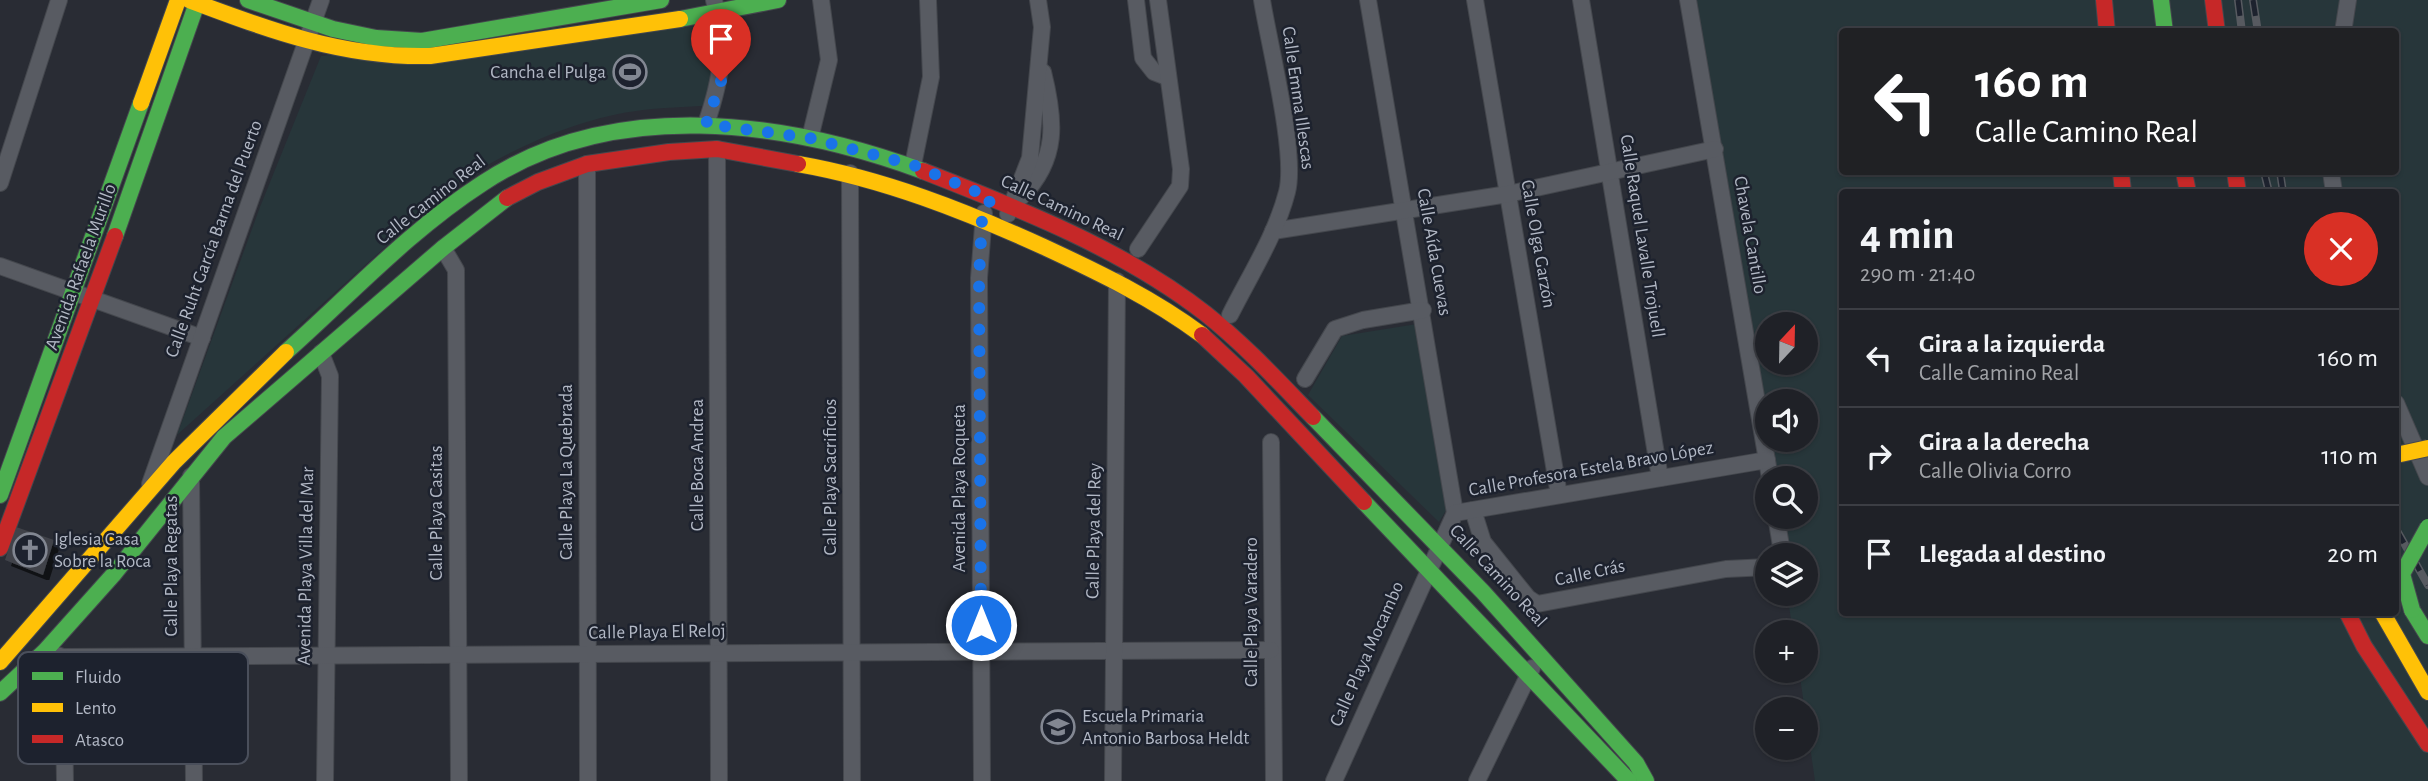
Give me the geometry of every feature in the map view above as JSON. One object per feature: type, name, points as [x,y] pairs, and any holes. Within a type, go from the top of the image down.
[{"type":"main road","name":"Avenida Rafaela Murillo","points":[[0,495],[75,293],[178,0]]},
{"type":"main road","points":[[248,0],[313,25],[386,41],[422,41],[661,0]]},
{"type":"main road","points":[[194,1],[307,43],[389,59],[430,56],[716,6],[778,0]]},
{"type":"main road","points":[[2104,0],[2107,28]]},
{"type":"main road","points":[[2161,0],[2164,28]]},
{"type":"main road","points":[[2213,0],[2216,28]]},
{"type":"main road","name":"Avenida Rafaela Murillo","points":[[0,548],[93,300],[194,1]]},
{"type":"main road","points":[[562,16],[565,33]]},
{"type":"main road","name":"Calle Camino Real","points":[[0,662],[202,432],[397,250],[468,192],[513,165],[567,142],[609,131],[706,124],[810,138],[913,165],[1012,206],[1122,259],[1224,329],[1441,544],[1636,763],[1646,781]]},
{"type":"main road","points":[[0,638],[46,651],[113,575],[224,437],[443,248],[506,199],[587,164],[669,152],[717,149],[850,173],[982,219],[1117,281],[1160,304],[1207,339],[1266,396],[1624,780]]},
{"type":"main road","points":[[2399,454],[2428,448]]},
{"type":"main road","points":[[2428,527],[2402,575],[2412,610],[2428,636]]},
{"type":"main road","points":[[2349,616],[2364,646],[2428,744]]},
{"type":"main road","points":[[2384,616],[2428,692]]},
{"type":"main road","points":[[0,693],[18,677]]},
{"type":"street","points":[[0,183],[59,0]]},
{"type":"street","name":"Calle Ruht García Barna del Puerto","points":[[146,493],[321,0]]},
{"type":"street","points":[[810,138],[829,61],[821,0]]},
{"type":"street","points":[[913,165],[931,77],[928,0]]},
{"type":"street","points":[[1001,228],[1030,158],[1042,27],[1038,0]]},
{"type":"street","points":[[1136,0],[1143,58],[1154,72],[1167,77]]},
{"type":"street","points":[[1138,249],[1180,186],[1181,169],[1158,0]]},
{"type":"street","name":"Calle Emma Illescas","points":[[1230,314],[1273,231],[1288,190],[1289,159],[1262,0]]},
{"type":"street","name":"Calle Aída Cuevas","points":[[1368,0],[1423,310],[1455,513]]},
{"type":"street","name":"Calle Olga Garzón","points":[[1475,0],[1559,495]]},
{"type":"street","name":"Calle Raquel Lavalle Trojuell","points":[[1581,0],[1660,478]]},
{"type":"street","name":"Chavela Cantillo","points":[[1688,0],[1768,466]]},
{"type":"street","points":[[2344,28],[2348,0]]},
{"type":"street","points":[[706,124],[721,81],[722,52],[716,6]]},
{"type":"street","name":"Calle Boca Andrea","points":[[717,149],[719,781]]},
{"type":"street","points":[[1273,231],[1508,194],[1715,149]]},
{"type":"street","name":"Calle Playa La Quebrada","points":[[587,164],[588,781]]},
{"type":"street","name":"Calle Playa Sacrificios","points":[[850,173],[852,781]]},
{"type":"street","name":"Avenida Playa Roqueta","points":[[982,781],[979,278],[982,219],[991,198]]},
{"type":"street","name":"Calle Playa Casitas","points":[[443,248],[456,270],[459,781]]},
{"type":"street","points":[[0,266],[202,338]]},
{"type":"street","name":"Calle Playa del Rey","points":[[1113,781],[1117,281]]},
{"type":"street","points":[[1305,379],[1335,329],[1363,320],[1423,310]]},
{"type":"street","name":"Avenida Playa Villa del Mar","points":[[321,353],[330,376],[326,781]]},
{"type":"street","points":[[2399,410],[2428,477]]},
{"type":"street","name":"Calle Playa Varadero","points":[[1271,442],[1274,781]]},
{"type":"street","name":"Calle Profesora Estela Bravo López","points":[[1441,544],[1455,513],[1767,460]]},
{"type":"street","name":"Calle Playa Regatas","points":[[191,477],[192,652]]},
{"type":"street","name":"Calle Crás","points":[[1473,510],[1483,542],[1528,598],[1537,604],[1689,575],[1755,568]]},
{"type":"street","name":"Calle Playa Mocambo","points":[[1334,781],[1441,544]]},
{"type":"street","name":"Calle Playa El Reloj","points":[[248,655],[1271,650]]},
{"type":"street","points":[[1477,781],[1527,673],[1543,656]]},
{"type":"street","points":[[1624,780],[1636,763]]},
{"type":"shaded area","points":[[1693,0],[2428,0],[2428,781],[1815,781],[1812,760],[1818,760],[1818,697],[1803,697],[1801,683],[1818,683],[1818,620],[1791,620],[1789,606],[1818,606],[1818,543],[1779,543],[1777,529],[1818,529],[1818,466],[1766,466],[1764,452],[1818,452],[1818,389],[1755,389],[1755,395]]},
{"type":"shaded area","points":[[706,20],[714,65],[714,105],[643,110],[593,120],[521,148],[454,185],[177,435],[260,207],[321,56]]},
{"type":"shaded area","points":[[1417,324],[1448,507],[1439,522],[1308,395],[1342,336]]},
{"type":"building","name":"Iglesia Casa Sobre la Roca","points":[[16,527],[54,540],[43,575],[5,560]]},
{"type":"railway","points":[[2238,0],[2242,28]]},
{"type":"railway","points":[[2253,0],[2257,28]]},
{"type":"railway","points":[[2265,175],[2268,189]]},
{"type":"railway","points":[[2280,175],[2283,189]]},
{"type":"railway","points":[[2399,534],[2428,585]]},
{"type":"traffic: fast","points":[[115,236],[198,0]]},
{"type":"traffic: fast","points":[[248,0],[333,29],[376,38],[422,41],[661,0]]},
{"type":"traffic: fast","points":[[680,19],[778,0]]},
{"type":"traffic: fast","points":[[2161,0],[2164,28]]},
{"type":"traffic: fast","points":[[0,495],[141,103]]},
{"type":"traffic: fast","points":[[286,352],[405,242],[456,201],[534,156],[587,138],[643,128],[700,126],[757,130],[814,139],[870,153],[923,171]]},
{"type":"traffic: fast","points":[[44,652],[113,575],[224,437],[443,248],[507,198]]},
{"type":"traffic: fast","points":[[1313,417],[1483,592],[1636,763],[1646,781]]},
{"type":"traffic: fast","points":[[1364,502],[1629,781]]},
{"type":"traffic: fast","points":[[2412,610],[2402,574],[2428,527]]},
{"type":"traffic: fast","points":[[2412,610],[2428,636]]},
{"type":"traffic: fast","points":[[0,693],[18,676]]},
{"type":"traffic: slow","points":[[141,103],[178,0]]},
{"type":"traffic: slow","points":[[189,0],[307,40],[398,55],[430,56],[680,19]]},
{"type":"traffic: slow","points":[[798,164],[893,187],[984,221],[1125,287],[1202,335]]},
{"type":"traffic: slow","points":[[0,662],[174,462],[286,352]]},
{"type":"traffic: slow","points":[[2399,454],[2428,448]]},
{"type":"traffic: slow","points":[[2384,616],[2428,692]]},
{"type":"traffic: jam","points":[[2104,0],[2107,28]]},
{"type":"traffic: jam","points":[[2213,0],[2216,28]]},
{"type":"traffic: jam","points":[[507,198],[538,182],[587,164],[669,152],[717,149],[798,164]]},
{"type":"traffic: jam","points":[[923,171],[1070,232],[1106,250],[1174,291],[1234,338],[1313,417]]},
{"type":"traffic: jam","points":[[2121,175],[2123,189]]},
{"type":"traffic: jam","points":[[2185,175],[2187,189]]},
{"type":"traffic: jam","points":[[2235,175],[2238,189]]},
{"type":"traffic: jam","points":[[0,548],[115,236]]},
{"type":"traffic: jam","points":[[1202,335],[1246,376],[1364,502]]},
{"type":"traffic: jam","points":[[2349,616],[2364,646],[2428,744]]},
{"type":"place","name":"Cancha el Pulga","points":[[630,72]]},
{"type":"place","name":"Iglesia Casa Sobre la Roca","points":[[30,550]]},
{"type":"place","name":"Escuela Primaria Antonio Barbosa Heldt","points":[[1058,727]]},
{"type":"route","points":[[721,81],[706,124],[810,138],[913,165],[991,198],[982,219],[979,278],[981,625]]}]
